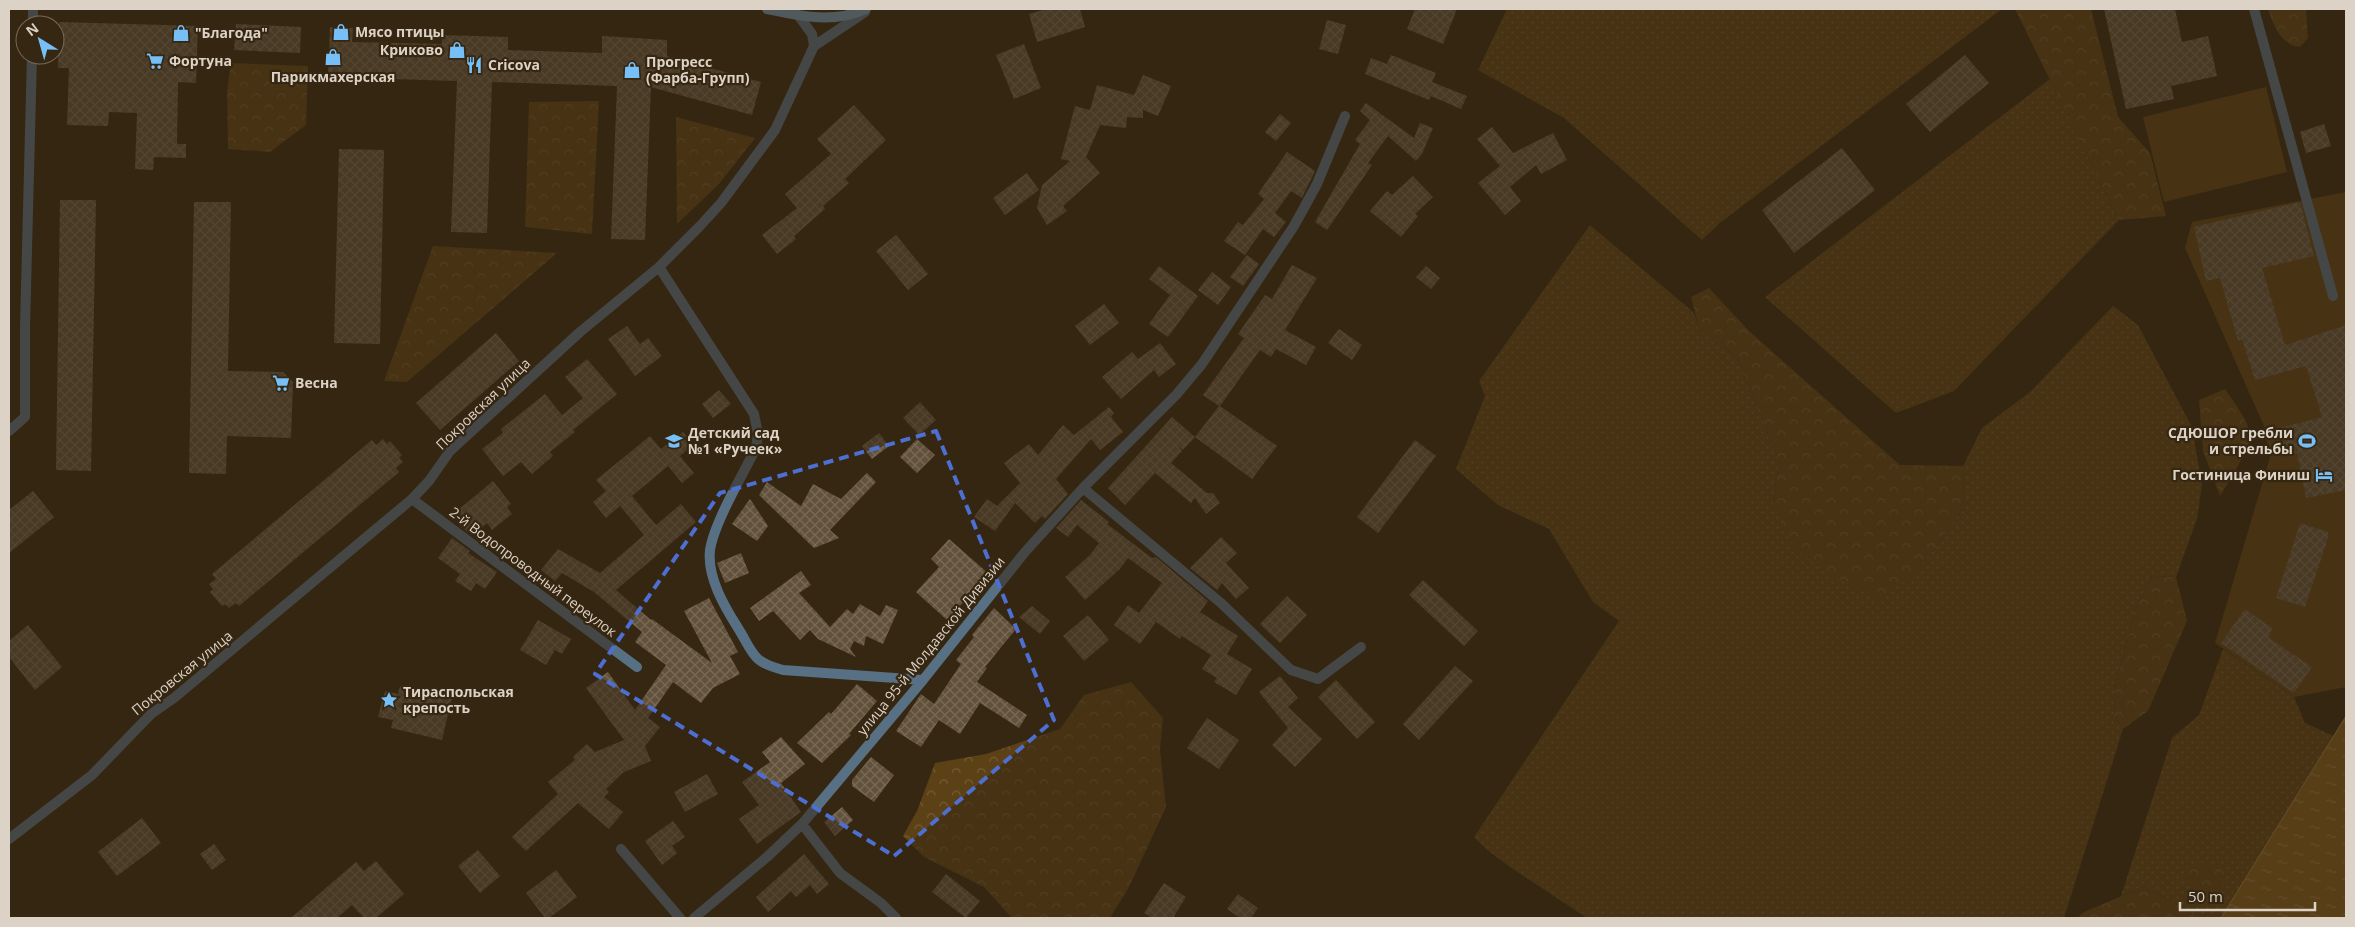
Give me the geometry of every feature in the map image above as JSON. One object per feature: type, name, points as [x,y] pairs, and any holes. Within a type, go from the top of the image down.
[{"type":"main road","points":[[767,9],[798,16],[834,18],[867,9]]},
{"type":"street","points":[[798,16],[812,34],[814,46],[867,9]]},
{"type":"street","points":[[2254,9],[2333,296]]},
{"type":"street","name":"Покровская улица","points":[[9,839],[92,774],[151,714],[174,698],[412,499],[429,481],[450,451],[580,332],[660,267],[721,203],[775,130],[814,46]]},
{"type":"street","points":[[9,431],[25,417],[25,327],[32,65]]},
{"type":"street","name":"улица 95-й Молдавской Дивизии","points":[[694,918],[767,857],[802,824],[923,680],[1025,552],[1083,488],[1176,395],[1202,364],[1294,226],[1317,184],[1345,116]]},
{"type":"street","points":[[660,267],[754,414],[758,434],[756,448],[714,533],[710,551],[713,576],[725,608],[756,658],[764,665],[783,670],[923,680]]},
{"type":"street","points":[[1083,488],[1221,603],[1291,670],[1318,679],[1361,647]]},
{"type":"street","name":"2-й Водопроводный переулок","points":[[412,499],[637,667]]},
{"type":"street","points":[[802,824],[840,872],[881,903],[896,918]]},
{"type":"street","points":[[621,849],[680,918]]},
{"type":"highlighted area","points":[[936,431],[1054,720],[894,856],[595,674],[720,493]]},
{"type":"green space","points":[[1507,9],[2002,9],[1721,222],[1702,240],[1564,118],[1478,70]]},
{"type":"green space","points":[[2015,9],[2091,9],[2118,117],[2150,153],[2166,216],[2119,220]]},
{"type":"green space","points":[[2268,9],[2306,9],[2308,38],[2300,47],[2294,46],[2283,39]]},
{"type":"green space","points":[[231,63],[308,66],[306,125],[270,152],[228,149],[227,91]]},
{"type":"green space","points":[[2050,79],[2119,220],[1954,391],[1896,413],[1765,297]]},
{"type":"green space","points":[[2266,87],[2287,172],[2164,202],[2143,117]]},
{"type":"green space","points":[[599,101],[592,234],[525,227],[529,102]]},
{"type":"green space","points":[[676,117],[755,138],[719,184],[677,224]]},
{"type":"green space","name":"СДЮШОР гребли и стрельбы","points":[[2346,192],[2346,687],[2294,697],[2215,643],[2270,457],[2264,426],[2185,248],[2192,222]]},
{"type":"green space","points":[[1590,225],[1692,311],[1699,329],[1738,359],[1779,461],[1773,504],[1915,572],[1936,547],[1964,507],[1963,466],[1982,428],[2030,392],[2113,306],[2138,325],[2192,427],[2202,485],[2197,519],[2176,577],[2152,576],[2135,609],[2116,681],[2114,715],[2123,729],[2064,918],[1587,918],[1510,867],[1486,849],[1474,837],[1619,621],[1593,602],[1549,529],[1498,505],[1456,469],[1485,396],[1479,381]]},
{"type":"green space","points":[[433,246],[557,253],[407,382],[384,381]]},
{"type":"green space","points":[[1709,288],[1749,331],[1900,465],[1963,466],[1964,507],[1936,547],[1915,572],[1880,600],[1823,571],[1794,546],[1773,504],[1779,461],[1738,359],[1699,329],[1691,297]]},
{"type":"green space","points":[[2225,389],[2244,418],[2250,437],[2242,458],[2220,496],[2203,451],[2199,400]]},
{"type":"green space","points":[[2152,576],[2176,577],[2187,621],[2148,711],[2123,729],[2114,715],[2116,681],[2135,609]]},
{"type":"green space","points":[[2223,649],[2294,697],[2305,723],[2334,736],[2221,918],[2199,918],[2145,886],[2121,896],[2172,738],[2199,715]]},
{"type":"green space","points":[[1131,682],[1163,718],[1160,750],[1166,807],[1129,887],[1110,918],[1012,918],[984,887],[924,857],[903,836],[917,811],[935,763],[986,754],[1060,729],[1084,695]]},
{"type":"green space","points":[[2205,860],[2222,869],[2223,886],[2211,903],[2185,883],[2185,869]]},
{"type":"green space","points":[[2145,886],[2199,918],[2078,918],[2082,913]]},
{"type":"water","points":[[2346,716],[2346,918],[2221,918]]},
{"type":"building","points":[[1047,9],[1080,9],[1085,27],[1037,42],[1029,14]]},
{"type":"building","points":[[1415,9],[1457,9],[1443,44],[1407,29]]},
{"type":"building","points":[[2104,9],[2175,9],[2182,42],[2208,36],[2217,76],[2171,86],[2174,99],[2126,109]]},
{"type":"building","points":[[1327,20],[1346,25],[1338,54],[1319,49]]},
{"type":"building","points":[[65,22],[198,26],[196,83],[178,82],[177,144],[186,144],[186,158],[154,157],[153,170],[135,169],[137,113],[109,112],[108,126],[67,125],[69,68],[58,68],[58,65],[65,65]]},
{"type":"building","points":[[236,24],[301,27],[300,53],[234,50]]},
{"type":"building","points":[[330,27],[353,28],[352,42],[442,44],[442,35],[508,37],[508,50],[602,53],[602,36],[667,40],[667,56],[761,82],[752,115],[651,87],[645,240],[611,239],[617,86],[492,82],[487,233],[451,232],[457,81],[328,77]]},
{"type":"building","points":[[1024,44],[1041,88],[1014,99],[996,55]]},
{"type":"building","points":[[1391,55],[1436,73],[1432,82],[1467,96],[1461,109],[1431,96],[1429,100],[1365,74],[1371,58],[1387,64]]},
{"type":"building","points":[[1965,55],[1989,83],[1930,132],[1906,104]]},
{"type":"building","points":[[1143,75],[1171,86],[1158,116],[1143,110],[1143,118],[1127,117],[1126,128],[1100,125],[1086,157],[1100,173],[1063,206],[1067,211],[1047,225],[1037,208],[1042,185],[1070,161],[1061,159],[1075,106],[1090,110],[1097,85],[1134,95]]},
{"type":"building","points":[[1366,103],[1414,138],[1420,123],[1433,128],[1422,154],[1416,161],[1388,136],[1368,163],[1372,165],[1327,230],[1315,222],[1360,144],[1355,140],[1370,120],[1360,111]]},
{"type":"building","points":[[854,105],[886,140],[845,179],[849,183],[823,206],[825,209],[794,236],[796,239],[777,254],[762,235],[797,208],[785,194],[831,154],[817,139]]},
{"type":"building","points":[[1280,114],[1291,123],[1276,141],[1265,132]]},
{"type":"building","points":[[2324,124],[2331,146],[2306,153],[2300,132]]},
{"type":"building","points":[[1492,127],[1513,153],[1553,133],[1567,160],[1541,174],[1536,165],[1510,187],[1521,201],[1505,215],[1478,183],[1500,166],[1477,139]]},
{"type":"building","points":[[1842,148],[1875,190],[1794,253],[1762,210]]},
{"type":"building","points":[[339,149],[384,150],[380,344],[334,343]]},
{"type":"building","points":[[1287,152],[1315,171],[1302,198],[1291,191],[1275,213],[1286,222],[1274,237],[1263,229],[1245,255],[1224,241],[1238,222],[1243,225],[1264,199],[1258,194]]},
{"type":"building","points":[[1027,173],[1039,190],[1005,215],[993,198]]},
{"type":"building","points":[[1413,176],[1433,197],[1415,214],[1418,216],[1401,237],[1370,211],[1387,191],[1392,195]]},
{"type":"building","points":[[60,200],[96,200],[91,471],[56,470]]},
{"type":"building","points":[[194,202],[231,202],[228,371],[283,372],[293,382],[291,438],[227,436],[226,474],[189,473]]},
{"type":"building","points":[[2300,202],[2314,256],[2262,268],[2285,345],[2346,325],[2346,490],[2306,498],[2297,453],[2286,456],[2280,428],[2322,417],[2306,366],[2255,380],[2242,339],[2238,341],[2220,278],[2206,281],[2194,227]]},
{"type":"building","points":[[896,235],[928,274],[908,290],[876,251]]},
{"type":"building","points":[[1247,255],[1259,264],[1243,286],[1230,277]]},
{"type":"building","points":[[1292,265],[1317,278],[1285,330],[1316,347],[1306,365],[1276,349],[1271,357],[1260,350],[1220,406],[1277,446],[1252,479],[1195,437],[1219,406],[1203,395],[1244,338],[1238,334],[1265,295],[1272,299]]},
{"type":"building","points":[[1159,266],[1198,296],[1168,337],[1149,324],[1170,295],[1149,279]]},
{"type":"building","points":[[1426,266],[1440,278],[1431,289],[1416,277]]},
{"type":"building","points":[[1212,272],[1231,287],[1218,305],[1198,290]]},
{"type":"building","points":[[1104,304],[1119,323],[1090,345],[1075,326]]},
{"type":"building","points":[[627,326],[640,344],[648,338],[662,356],[635,376],[608,339]]},
{"type":"building","points":[[1339,329],[1362,345],[1352,360],[1328,343]]},
{"type":"building","points":[[496,333],[519,361],[440,430],[416,403]]},
{"type":"building","points":[[1160,343],[1176,364],[1159,377],[1154,370],[1121,399],[1102,377],[1132,352],[1138,359]]},
{"type":"building","points":[[587,359],[617,394],[573,430],[575,432],[550,452],[553,456],[532,474],[521,462],[503,476],[482,449],[503,433],[501,429],[545,394],[562,415],[583,398],[565,377]]},
{"type":"building","points":[[719,390],[731,404],[713,418],[702,404]]},
{"type":"building","points":[[920,402],[936,420],[919,435],[903,418]]},
{"type":"building","points":[[1109,407],[1114,413],[1111,417],[1123,432],[1100,450],[1091,439],[1056,479],[1068,494],[1045,519],[1042,516],[1035,523],[1015,503],[995,531],[974,517],[987,499],[997,506],[1020,483],[1004,463],[1029,444],[1038,455],[1063,425],[1074,435]]},
{"type":"building","points":[[1172,417],[1195,437],[1183,450],[1178,446],[1182,451],[1171,463],[1207,493],[1213,493],[1220,503],[1206,514],[1195,498],[1191,503],[1155,473],[1125,505],[1108,488]]},
{"type":"building","points":[[683,432],[693,445],[680,456],[694,473],[682,483],[668,466],[632,496],[656,525],[681,504],[696,522],[616,590],[651,620],[712,663],[684,611],[709,598],[738,652],[730,656],[740,674],[713,688],[701,703],[673,682],[648,718],[660,727],[645,746],[651,761],[624,772],[606,789],[609,792],[604,797],[623,812],[609,829],[578,803],[526,851],[512,837],[558,794],[548,782],[575,760],[573,757],[587,744],[595,752],[624,740],[586,688],[608,672],[635,710],[666,665],[635,642],[642,632],[594,592],[562,573],[555,581],[541,570],[558,549],[600,573],[644,535],[620,506],[606,518],[593,502],[606,491],[596,480],[650,436],[661,449]]},
{"type":"building","points":[[879,433],[889,446],[872,459],[862,446]]},
{"type":"building","points":[[383,439],[387,444],[390,441],[402,455],[399,458],[403,462],[396,468],[399,472],[239,606],[236,603],[229,608],[225,604],[222,606],[210,592],[213,589],[209,584],[216,579],[212,574],[372,440],[376,445]]},
{"type":"building","points":[[917,439],[935,455],[917,473],[900,457]]},
{"type":"building","points":[[1415,440],[1436,456],[1378,533],[1357,517]]},
{"type":"building","points":[[867,473],[876,482],[830,530],[839,538],[814,548],[759,495],[767,482],[801,506],[813,484],[841,499]]},
{"type":"building","points":[[493,481],[511,504],[507,507],[512,514],[492,530],[487,523],[472,535],[460,526],[465,520],[457,511]]},
{"type":"building","points":[[33,491],[54,517],[9,553],[9,510]]},
{"type":"building","points":[[750,499],[768,526],[757,541],[732,524]]},
{"type":"building","points":[[1081,500],[1109,522],[1107,524],[1152,558],[1156,557],[1208,601],[1200,612],[1238,636],[1227,654],[1252,669],[1236,695],[1214,682],[1217,678],[1202,669],[1211,655],[1182,636],[1180,639],[1156,622],[1140,644],[1114,625],[1128,605],[1139,613],[1162,583],[1128,558],[1120,569],[1085,600],[1065,577],[1090,555],[1099,543],[1077,525],[1068,537],[1056,528]]},
{"type":"building","points":[[2300,523],[2328,532],[2328,538],[2305,607],[2276,598]]},
{"type":"building","points":[[1221,537],[1237,553],[1226,563],[1249,588],[1236,599],[1222,583],[1217,590],[1190,568]]},
{"type":"building","points":[[452,538],[470,551],[468,553],[497,572],[485,589],[476,583],[471,591],[455,581],[460,574],[438,558]]},
{"type":"building","points":[[949,539],[989,574],[947,620],[916,592],[939,567],[931,559]]},
{"type":"building","points":[[741,553],[749,573],[725,583],[717,563]]},
{"type":"building","points":[[801,571],[811,585],[799,593],[830,627],[847,609],[853,614],[860,604],[880,616],[886,605],[898,610],[883,644],[866,636],[864,646],[854,641],[850,649],[856,657],[818,639],[810,630],[800,640],[773,611],[759,621],[750,608]]},
{"type":"building","points":[[1423,580],[1478,631],[1464,646],[1409,595]]},
{"type":"building","points":[[1287,596],[1307,615],[1280,643],[1260,624]]},
{"type":"building","points":[[1032,606],[1050,621],[1040,634],[1019,617]]},
{"type":"building","points":[[994,608],[1016,629],[985,667],[987,668],[977,682],[1027,715],[1019,728],[980,703],[960,734],[939,720],[921,747],[896,731],[921,694],[934,704],[961,664],[956,660],[974,637],[972,635]]},
{"type":"building","points":[[2245,609],[2272,628],[2269,638],[2312,667],[2294,693],[2221,643]]},
{"type":"building","points":[[1088,615],[1109,640],[1084,661],[1063,636]]},
{"type":"building","points":[[538,620],[571,639],[562,654],[555,650],[546,665],[520,650]]},
{"type":"building","points":[[28,625],[62,667],[35,690],[9,657],[9,641]]},
{"type":"building","points":[[1455,666],[1473,681],[1419,740],[1403,724]]},
{"type":"building","points":[[1280,676],[1298,698],[1288,707],[1322,739],[1295,767],[1272,745],[1288,728],[1259,692]]},
{"type":"building","points":[[1336,680],[1375,722],[1357,739],[1318,697]]},
{"type":"building","points":[[857,684],[877,701],[849,734],[851,735],[822,763],[797,743],[829,712],[831,714]]},
{"type":"building","points":[[400,686],[452,697],[442,740],[391,728],[393,720],[378,717],[385,691],[398,694]]},
{"type":"building","points":[[1207,718],[1239,740],[1219,769],[1187,748]]},
{"type":"building","points":[[781,737],[805,764],[781,783],[801,812],[757,844],[739,819],[759,805],[742,782],[770,762],[762,752]]},
{"type":"building","points":[[871,757],[894,775],[874,802],[852,786],[852,780]]},
{"type":"building","points":[[707,774],[718,794],[685,812],[674,792]]},
{"type":"building","points":[[842,807],[853,820],[835,836],[824,822]]},
{"type":"building","points":[[142,818],[161,843],[117,876],[98,852]]},
{"type":"building","points":[[673,821],[685,837],[672,846],[677,853],[662,865],[645,841]]},
{"type":"building","points":[[214,844],[226,860],[212,870],[200,854]]},
{"type":"building","points":[[478,850],[500,876],[480,893],[458,866]]},
{"type":"building","points":[[804,854],[829,884],[817,894],[810,885],[796,897],[791,891],[768,912],[756,897]]},
{"type":"building","points":[[376,861],[404,894],[376,918],[364,918],[352,905],[337,918],[291,918],[356,862],[364,871]]},
{"type":"building","points":[[556,870],[577,897],[549,918],[545,918],[526,893]]},
{"type":"building","points":[[946,874],[980,901],[966,918],[932,892]]},
{"type":"building","points":[[1164,883],[1186,897],[1173,918],[1152,918],[1144,913]]},
{"type":"building","points":[[1238,894],[1258,908],[1251,918],[1240,918],[1227,909]]},
{"type":"place","name":"Мясо птицы","points":[[341,32]]},
{"type":"place","name":"\"Благода\"","points":[[181,33]]},
{"type":"place","name":"Криково","points":[[457,50]]},
{"type":"place","name":"Парикмахерская","points":[[333,57]]},
{"type":"place","name":"Фортуна","points":[[155,61]]},
{"type":"place","name":"Cricova","points":[[474,65]]},
{"type":"place","name":"Прогресс (Фарба-Групп)","points":[[632,70]]},
{"type":"place","name":"Весна","points":[[281,383]]},
{"type":"place","name":"Детский сад №1 «Ручеек»","points":[[674,441]]},
{"type":"place","name":"СДЮШОР гребли и стрельбы","points":[[2307,441]]},
{"type":"place","name":"Гостиница Финиш","points":[[2324,475]]},
{"type":"place","name":"Тираспольская крепость","points":[[389,700]]}]
